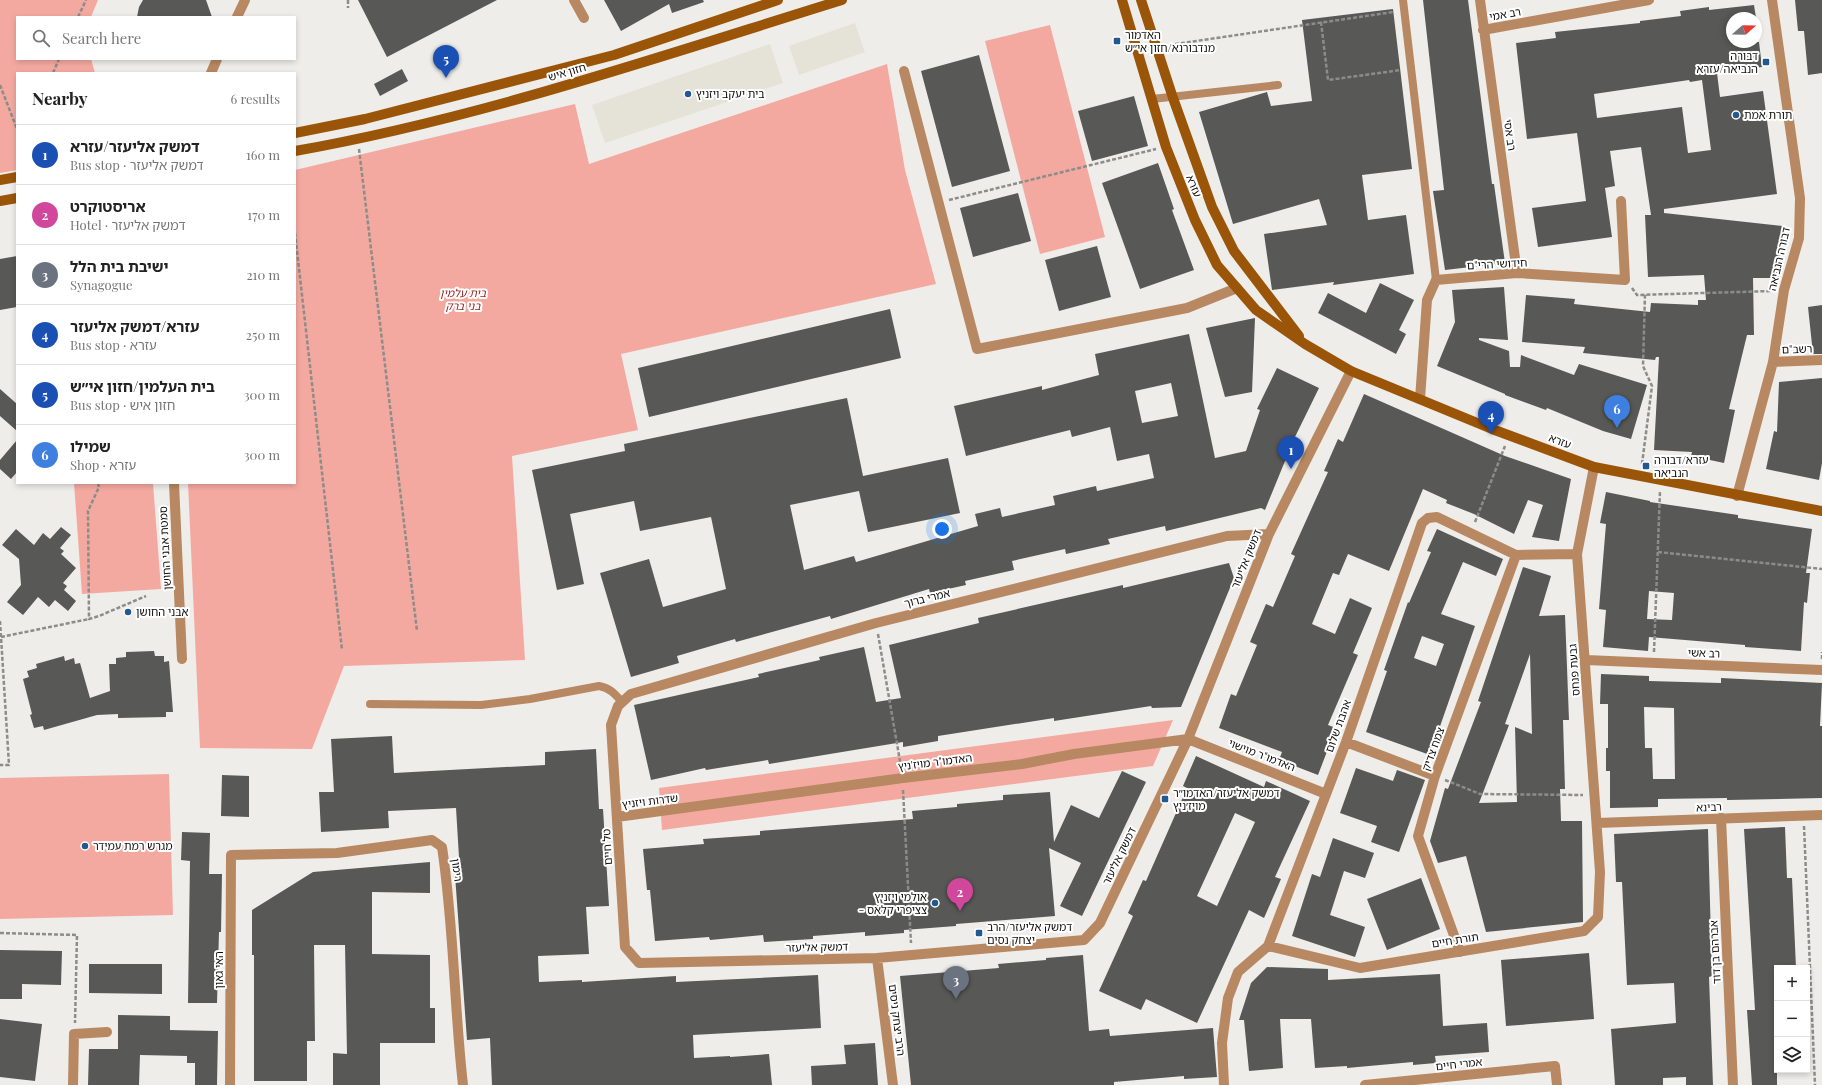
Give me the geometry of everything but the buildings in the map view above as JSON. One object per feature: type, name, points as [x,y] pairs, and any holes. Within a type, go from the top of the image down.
[{"type":"street","points":[[237,16],[245,0]]},
{"type":"street","points":[[574,0],[584,18]]},
{"type":"street","name":"חזון איש","points":[[296,133],[365,119],[614,56],[778,0]]},
{"type":"street","name":"חזון איש","points":[[296,151],[358,140],[486,108],[612,72],[842,0]]},
{"type":"street","name":"עזרא","points":[[1122,0],[1166,147],[1195,220],[1217,265],[1256,310],[1305,344],[1351,371],[1509,435],[1594,467],[1737,496],[1822,511]]},
{"type":"street","name":"עזרא","points":[[1141,0],[1173,98],[1212,207],[1234,251],[1305,344]]},
{"type":"street","name":"רב אסי","points":[[1480,0],[1517,273]]},
{"type":"street","name":"רב אמי","points":[[1483,30],[1650,0]]},
{"type":"street","name":"דבורה הנביאה","points":[[1737,496],[1773,362],[1784,290],[1799,238],[1800,198],[1772,0]]},
{"type":"street","points":[[211,72],[217,60]]},
{"type":"street","points":[[904,71],[977,349],[1187,308],[1237,288]]},
{"type":"street","points":[[0,180],[16,177]]},
{"type":"street","points":[[0,201],[16,198]]},
{"type":"street","points":[[1621,201],[1625,280]]},
{"type":"street","name":"חידושי הרי\"ם","points":[[1436,280],[1517,273],[1625,280]]},
{"type":"street","points":[[1420,399],[1427,300],[1436,280]]},
{"type":"street","name":"רשב\"ם","points":[[1773,362],[1822,360]]},
{"type":"street","name":"דמשק אליעזר","points":[[639,963],[877,958],[1084,940],[1100,923],[1188,739],[1269,534],[1351,371]]},
{"type":"street","name":"גבעת פנחס","points":[[1594,467],[1577,554],[1586,660],[1600,872]]},
{"type":"street","name":"סמטת אבני החושן","points":[[174,484],[182,659]]},
{"type":"street","name":"אהבת שלום","points":[[1224,1085],[1222,1043],[1228,998],[1238,972],[1268,946],[1346,742],[1422,523],[1428,518],[1437,517],[1516,555],[1577,554]]},
{"type":"street","name":"אמרי ברוך","points":[[622,702],[631,694],[876,623],[1227,536],[1269,534]]},
{"type":"street","name":"צמח צדיק","points":[[1460,952],[1418,836],[1435,776],[1516,555]]},
{"type":"street","name":"רב אשי","points":[[1586,660],[1822,670]]},
{"type":"street","name":"טל חיים","points":[[622,702],[618,706],[611,725],[625,947],[639,963]]},
{"type":"street","name":"האדמו\"ר מוישוי","points":[[1188,739],[1326,794]]},
{"type":"street","name":"האדמו\"ר מויז'ניץ","points":[[685,809],[903,778],[1022,764],[1074,754],[1188,739]]},
{"type":"street","points":[[1346,742],[1435,776]]},
{"type":"street","name":"שדרות ויזניץ","points":[[617,817],[685,809]]},
{"type":"street","name":"רבינא","points":[[1597,823],[1822,815]]},
{"type":"street","name":"אברהם בן דוד","points":[[1721,818],[1733,1085]]},
{"type":"street","name":"רימון","points":[[232,856],[337,853],[432,840],[442,847],[448,884],[457,1032],[463,1085]]},
{"type":"street","name":"האי גאון","points":[[230,1085],[232,856]]},
{"type":"street","name":"תורת חיים","points":[[1268,946],[1360,968],[1584,931],[1598,917],[1600,872]]},
{"type":"street","name":"הרב יצחק ניסים","points":[[877,958],[893,1085]]},
{"type":"street","points":[[73,1085],[74,1034],[107,1032]]},
{"type":"street","name":"אמרי חיים","points":[[1365,1085],[1555,1066],[1557,1085]]},
{"type":"lane","points":[[1403,0],[1436,280]]},
{"type":"lane","points":[[1152,99],[1173,98],[1278,85]]},
{"type":"lane","points":[[370,704],[481,705],[599,686],[613,692],[622,702]]},
{"type":"path","points":[[78,16],[86,0]]},
{"type":"path","points":[[348,0],[348,8]]},
{"type":"path","points":[[1156,47],[1397,11]]},
{"type":"path","points":[[1321,22],[1328,80],[1411,69]]},
{"type":"path","points":[[53,72],[59,60]]},
{"type":"path","points":[[0,85],[16,126]]},
{"type":"path","points":[[358,140],[417,631]]},
{"type":"path","points":[[939,202],[1166,147]]},
{"type":"path","points":[[296,242],[342,650]]},
{"type":"path","points":[[1625,280],[1637,295],[1784,290]]},
{"type":"path","points":[[1640,476],[1652,386],[1643,366],[1645,294]]},
{"type":"path","points":[[1470,533],[1509,435]]},
{"type":"path","points":[[1654,663],[1660,480]]},
{"type":"path","points":[[89,619],[88,511],[99,487],[98,484]]},
{"type":"path","points":[[1658,552],[1822,568]]},
{"type":"path","points":[[1,637],[89,619],[146,596]]},
{"type":"path","points":[[0,621],[9,765],[0,765]]},
{"type":"path","points":[[1435,776],[1480,794],[1595,794]]},
{"type":"path","points":[[1803,816],[1815,1085]]},
{"type":"path","points":[[0,933],[77,935],[74,1034]]},
{"type":"shaded area","points":[[855,23],[865,52],[799,75],[789,46]]},
{"type":"shaded area","name":"בית יעקב ויזניץ","points":[[770,44],[783,83],[605,143],[592,105]]},
{"type":"green space","points":[[0,0],[98,0],[91,16],[16,16],[16,60],[91,60],[95,72],[16,72],[16,170],[0,173]]},
{"type":"green space","points":[[1050,25],[1105,237],[1040,254],[985,41]]},
{"type":"green space","name":"בית עלמין בני ברק","points":[[887,64],[905,170],[936,284],[621,354],[638,430],[512,456],[525,660],[344,666],[312,749],[200,748],[188,484],[296,484],[296,170],[575,104],[589,164]]},
{"type":"green space","points":[[74,484],[153,484],[161,589],[82,594]]},
{"type":"green space","points":[[1173,720],[1153,766],[662,830],[659,788]]},
{"type":"green space","name":"מגרש רמת עמידר","points":[[169,774],[173,915],[0,919],[0,778]]},
{"type":"place","name":"האדמור מנדבורנא/חזון אי״ש","points":[[1117,41]]},
{"type":"place","name":"דבורה הנביאה/עזרא","points":[[1766,62]]},
{"type":"place","name":"בית העלמין/חזון אי״ש","points":[[446,78]]},
{"type":"place","name":"בית יעקב ויזניץ","points":[[688,94]]},
{"type":"place","name":"תורת אמת","points":[[1736,115]]},
{"type":"place","name":"שמילו","points":[[1617,428]]},
{"type":"place","name":"עזרא/דמשק אליעזר","points":[[1491,434]]},
{"type":"place","name":"עזרא/דבורה הנביאה","points":[[1646,466]]},
{"type":"place","name":"דמשק אליעזר/עזרא","points":[[1291,469]]},
{"type":"place","name":"אבני החושן","points":[[128,612]]},
{"type":"place","name":"דמשק אליעזר/האדמו״ר מויז׳ניץ","points":[[1165,799]]},
{"type":"place","name":"מגרש רמת עמידר","points":[[85,846]]},
{"type":"place","name":"אולמי ויזניץ - צציפרי קלאס","points":[[935,903]]},
{"type":"place","name":"אריסטוקרט","points":[[960,911]]},
{"type":"place","name":"דמשק אליעזר/הרב יצחק נסים","points":[[979,933]]},
{"type":"place","name":"ישיבת בית הלל","points":[[956,999]]}]
